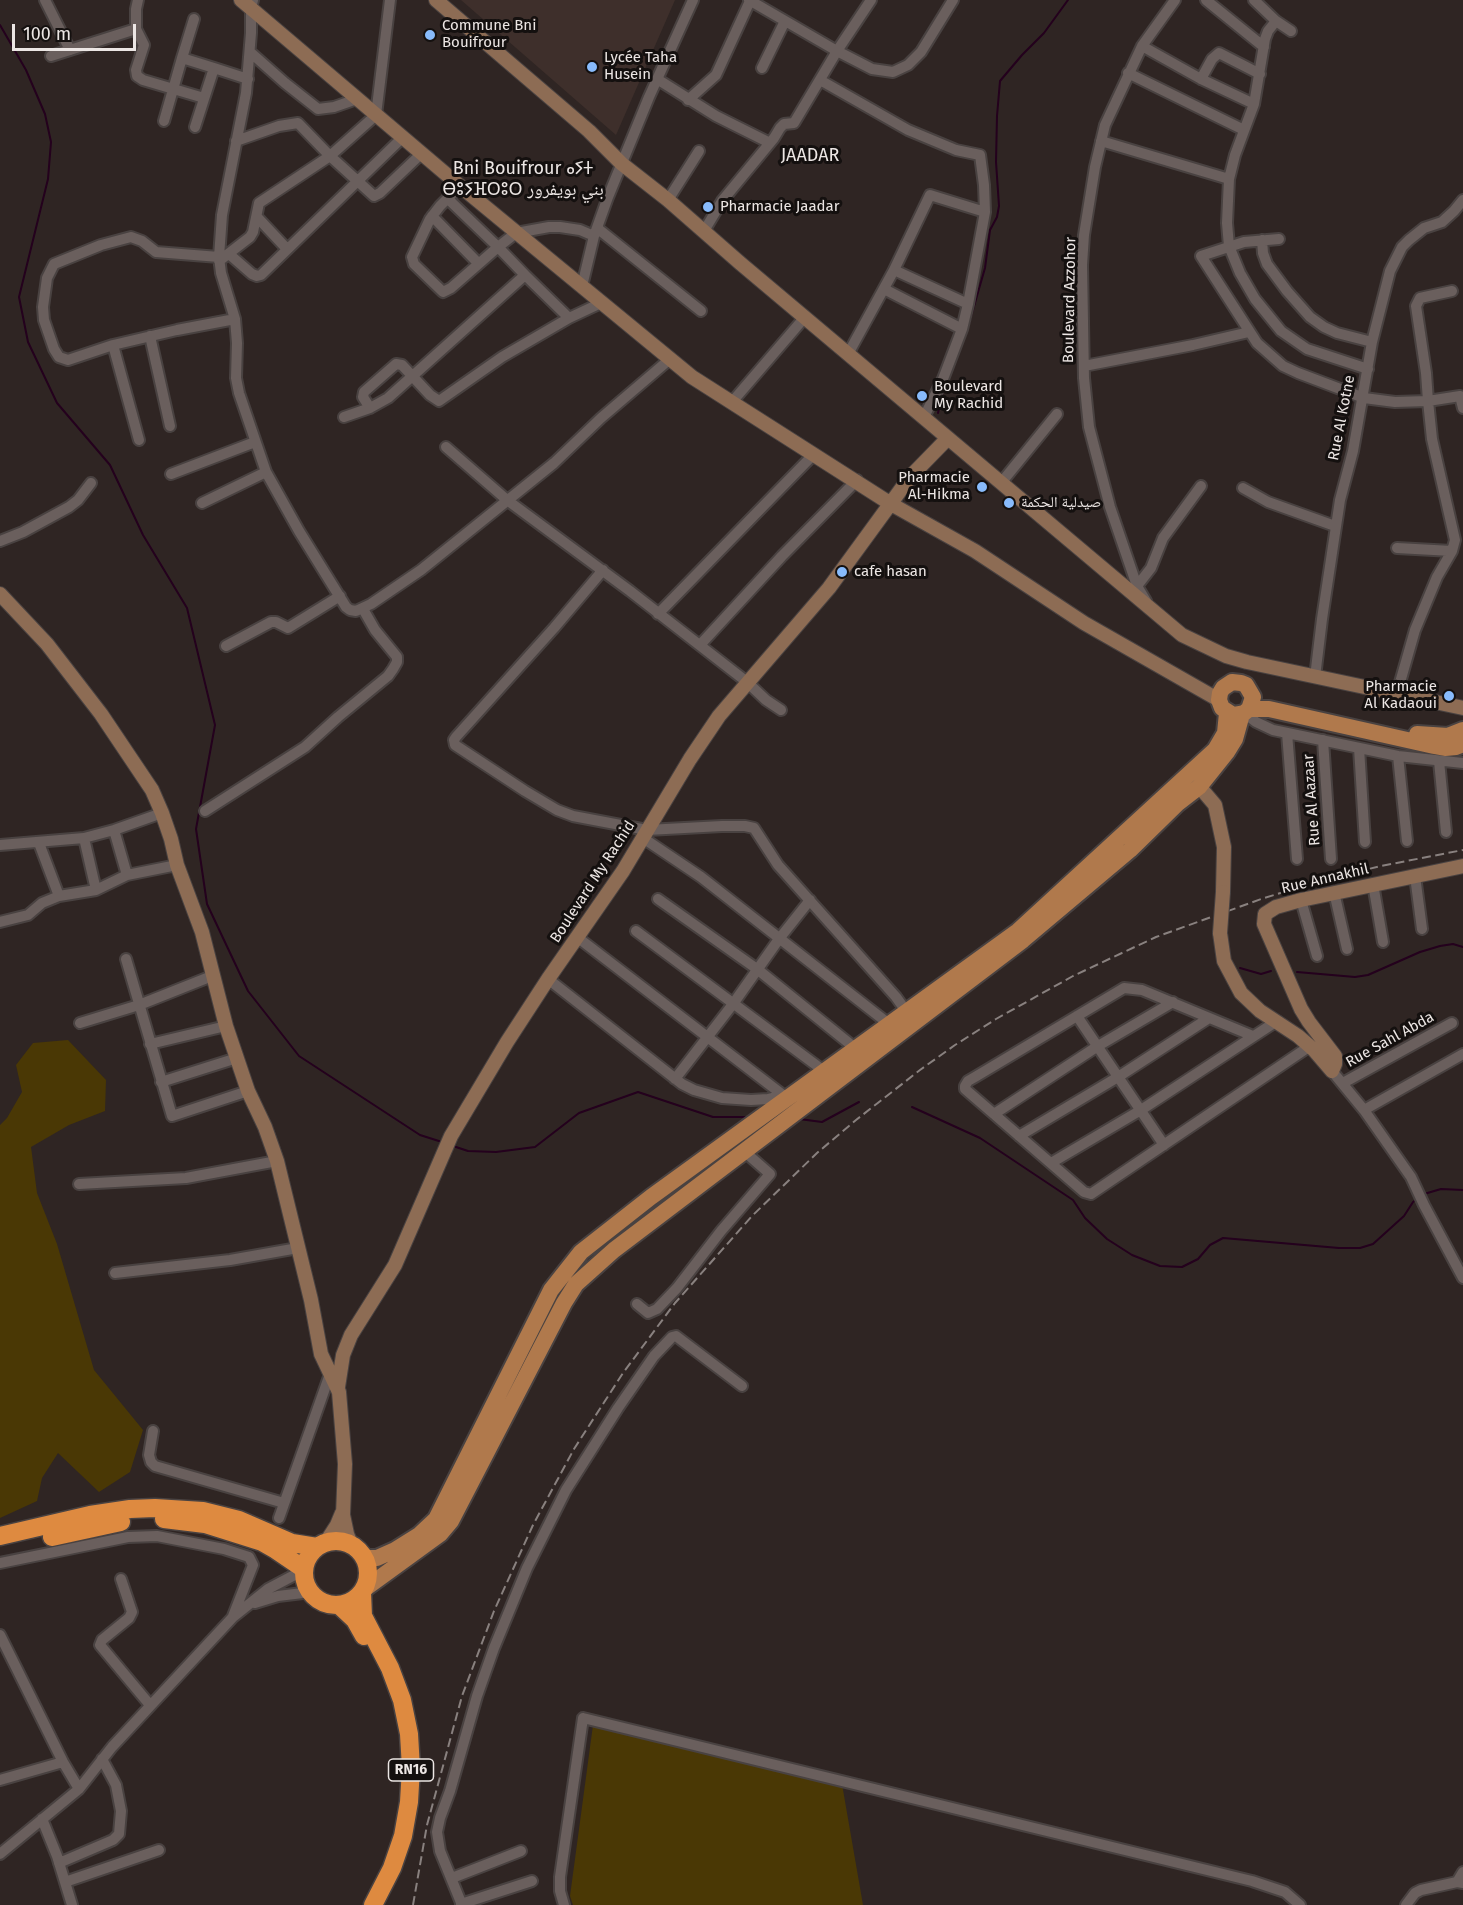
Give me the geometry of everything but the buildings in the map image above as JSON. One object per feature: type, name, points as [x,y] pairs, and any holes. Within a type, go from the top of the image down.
[{"type":"highway","points":[[0,1536],[90,1515],[155,1508],[203,1511],[239,1520],[292,1543],[321,1544],[334,1540],[351,1544],[365,1558]]},
{"type":"highway","points":[[0,1548],[113,1523],[163,1519],[205,1524],[262,1542],[304,1570]]},
{"type":"highway","points":[[311,1592],[304,1578],[304,1570],[308,1557],[321,1544]]},
{"type":"highway","name":"RN16","points":[[365,1558],[369,1574],[363,1591],[363,1616],[390,1668],[402,1700],[409,1734],[411,1768],[410,1802],[403,1836],[392,1868],[373,1905]]},
{"type":"highway","points":[[339,1605],[352,1601],[363,1591]]},
{"type":"highway","name":"RN16","points":[[311,1592],[323,1602],[339,1605],[355,1620],[382,1672],[396,1711],[402,1752],[401,1802],[395,1834],[384,1866],[363,1905]]},
{"type":"main road","points":[[1237,704],[1270,702],[1417,734],[1448,736],[1463,730]]},
{"type":"main road","points":[[1237,704],[1444,748],[1463,744]]},
{"type":"main road","points":[[363,1591],[440,1534],[451,1521],[576,1284],[614,1250],[1023,940],[1130,850],[1177,804],[1194,781],[1215,750],[1237,704]]},
{"type":"main road","points":[[365,1558],[377,1558],[395,1550],[419,1535],[435,1519],[552,1290],[581,1252],[784,1097],[824,1071],[1018,931],[1194,781]]},
{"type":"street","points":[[45,0],[70,50]]},
{"type":"street","points":[[138,0],[136,29],[144,45],[136,70],[137,76],[142,80],[204,98]]},
{"type":"street","points":[[223,257],[250,237],[260,203],[330,156],[376,115],[390,0]]},
{"type":"street","points":[[436,0],[589,132],[622,164],[668,200],[1191,641],[1226,656],[1463,708]]},
{"type":"street","points":[[582,286],[595,232],[657,79],[693,0]]},
{"type":"street","points":[[704,231],[722,201],[782,125],[794,123],[871,0]]},
{"type":"street","points":[[688,100],[716,75],[750,1],[872,69],[892,72],[908,65],[921,52],[953,0]]},
{"type":"street","name":"Boulevard Azzohor","points":[[1152,610],[1137,586],[1110,507],[1089,427],[1084,366],[1082,265],[1084,235],[1105,125],[1142,46],[1175,0]]},
{"type":"street","points":[[1206,0],[1264,47]]},
{"type":"street","points":[[1254,0],[1276,21],[1291,31]]},
{"type":"street","points":[[249,3],[248,79],[222,215],[221,273],[235,319],[236,378],[266,472],[350,610],[363,609],[421,570],[554,463],[601,418],[670,359]]},
{"type":"street","points":[[249,3],[402,138],[692,377],[857,480],[891,504],[975,551],[1084,623],[1176,675],[1202,684],[1237,704],[1256,722],[1274,730],[1398,756],[1463,764]]},
{"type":"street","points":[[164,121],[194,19]]},
{"type":"street","points":[[762,68],[785,21]]},
{"type":"street","points":[[1276,21],[1268,31],[1254,104],[1235,155],[1229,179],[1227,223],[1229,246],[1240,273],[1255,299],[1281,331],[1307,349],[1368,369]]},
{"type":"street","points":[[51,56],[136,29]]},
{"type":"street","points":[[1142,46],[1201,79],[1254,104]]},
{"type":"street","points":[[250,52],[318,109],[357,99]]},
{"type":"street","points":[[1201,79],[1212,59],[1219,52],[1260,74]]},
{"type":"street","points":[[182,58],[248,79]]},
{"type":"street","points":[[195,127],[214,68]]},
{"type":"street","points":[[1128,73],[1244,130]]},
{"type":"street","points":[[657,79],[716,117],[770,143]]},
{"type":"street","points":[[820,80],[915,134],[956,150],[980,155],[985,212],[968,304],[962,329],[944,379],[924,417]]},
{"type":"street","points":[[236,141],[296,122],[374,196],[421,154]]},
{"type":"street","points":[[235,319],[113,345],[68,360],[57,354],[44,320],[47,278],[55,262],[129,237],[142,241],[156,252],[223,257],[256,276],[261,275],[402,138]]},
{"type":"street","points":[[1101,141],[1229,179]]},
{"type":"street","points":[[668,200],[699,151]]},
{"type":"street","points":[[460,186],[432,216],[412,257],[414,264],[421,272],[443,292],[451,288],[516,233],[560,227],[595,232],[702,311]]},
{"type":"street","points":[[848,354],[894,270],[930,195],[985,212]]},
{"type":"street","points":[[448,199],[569,318]]},
{"type":"street","name":"Rue Al Kotne","points":[[1315,677],[1335,526],[1364,398],[1372,342],[1390,271],[1402,247],[1413,235],[1424,228],[1442,222],[1463,200]]},
{"type":"street","points":[[432,216],[478,263]]},
{"type":"street","points":[[257,217],[286,249]]},
{"type":"street","points":[[1279,239],[1229,246],[1201,256],[1261,348],[1284,366],[1298,373],[1364,398],[1395,402],[1428,401],[1462,396],[1463,408]]},
{"type":"street","points":[[1262,240],[1267,264],[1310,317],[1337,333],[1372,342]]},
{"type":"street","points":[[894,270],[968,304]]},
{"type":"street","points":[[344,417],[370,408],[388,398],[525,275]]},
{"type":"street","points":[[884,289],[962,329]]},
{"type":"street","points":[[1397,693],[1415,630],[1455,540],[1432,439],[1416,303],[1420,298],[1452,291]]},
{"type":"street","points":[[370,408],[363,397],[364,392],[396,364],[402,365],[430,395],[439,401],[502,357],[569,318],[601,303]]},
{"type":"street","points":[[732,402],[805,317]]},
{"type":"street","points":[[1084,366],[1249,332]]},
{"type":"street","points":[[150,336],[170,426]]},
{"type":"street","points":[[113,345],[139,440]]},
{"type":"street","points":[[1001,483],[1057,414]]},
{"type":"street","name":"Boulevard My Rachid","points":[[338,1387],[340,1365],[346,1345],[395,1265],[438,1163],[507,1042],[623,871],[711,727],[829,588],[910,477],[948,438]]},
{"type":"street","points":[[171,474],[255,442]]},
{"type":"street","points":[[446,447],[507,500],[603,570],[781,710]]},
{"type":"street","points":[[658,614],[814,453]]},
{"type":"street","points":[[202,503],[266,472]]},
{"type":"street","points":[[700,645],[782,555],[857,480]]},
{"type":"street","points":[[0,541],[23,532],[69,507],[78,500],[91,483]]},
{"type":"street","points":[[1137,586],[1151,568],[1163,538],[1201,486]]},
{"type":"street","points":[[1242,488],[1268,502],[1335,526]]},
{"type":"street","points":[[1397,548],[1452,550]]},
{"type":"street","points":[[603,570],[456,737],[455,745],[494,772],[557,810],[585,819],[645,834],[722,826],[752,827],[759,834],[778,865],[890,990],[906,1011]]},
{"type":"street","points":[[0,594],[47,644],[100,714],[152,790],[162,813],[177,865],[202,933],[226,1026],[248,1091],[265,1127],[277,1161],[321,1354],[338,1387],[345,1464],[344,1525],[351,1544]]},
{"type":"street","points":[[226,646],[270,622],[276,622],[288,628],[340,596]]},
{"type":"street","points":[[205,811],[305,747],[388,676],[398,662],[397,657],[375,630],[363,609]]},
{"type":"street","points":[[1287,733],[1297,860]]},
{"type":"street","name":"Rue Al Aazaar","points":[[1323,740],[1330,859]]},
{"type":"street","points":[[1359,748],[1365,842]]},
{"type":"street","points":[[1398,756],[1407,841]]},
{"type":"street","points":[[1439,760],[1446,832]]},
{"type":"street","points":[[1194,781],[1215,805],[1224,847],[1220,933],[1224,961],[1234,983],[1256,1008],[1310,1046],[1364,1110],[1416,1186],[1463,1278]]},
{"type":"street","points":[[0,845],[84,838],[162,813]]},
{"type":"street","points":[[114,830],[127,875]]},
{"type":"street","points":[[645,834],[889,1024]]},
{"type":"street","points":[[84,838],[96,890]]},
{"type":"street","points":[[39,843],[59,896]]},
{"type":"street","points":[[0,922],[28,915],[42,903],[59,896],[96,890],[127,875],[177,865]]},
{"type":"street","name":"Rue Annakhil","points":[[1332,1071],[1335,1056],[1301,1009],[1263,920],[1265,914],[1269,910],[1334,892],[1463,866]]},
{"type":"street","points":[[1414,876],[1422,929]]},
{"type":"street","points":[[1373,884],[1383,942]]},
{"type":"street","points":[[1334,892],[1347,948]]},
{"type":"street","points":[[658,899],[757,969],[855,1048]]},
{"type":"street","points":[[675,1078],[810,900]]},
{"type":"street","points":[[1301,900],[1317,956]]},
{"type":"street","points":[[636,931],[824,1071]]},
{"type":"street","points":[[577,937],[784,1097]]},
{"type":"street","points":[[126,959],[173,1116],[248,1091]]},
{"type":"street","points":[[80,1023],[139,1005],[213,976]]},
{"type":"street","points":[[548,979],[675,1078],[694,1090],[722,1098],[762,1100],[784,1097]]},
{"type":"street","points":[[1253,1036],[1142,990],[1124,988],[966,1083],[965,1089],[1084,1192],[1091,1194],[1310,1046]]},
{"type":"street","points":[[994,1114],[1098,1046],[1173,1002]]},
{"type":"street","points":[[1077,1016],[1164,1145]]},
{"type":"street","points":[[1019,1136],[1118,1077],[1209,1018]]},
{"type":"street","points":[[1051,1163],[1141,1110],[1277,1021]]},
{"type":"street","name":"Rue Sahl Abda","points":[[1343,1083],[1452,1023]]},
{"type":"street","points":[[150,1044],[226,1026]]},
{"type":"street","points":[[1364,1110],[1463,1054]]},
{"type":"street","points":[[161,1082],[237,1058]]},
{"type":"street","points":[[637,1304],[648,1313],[665,1301],[770,1174],[745,1152]]},
{"type":"street","points":[[79,1184],[186,1178],[277,1161]]},
{"type":"street","points":[[115,1273],[230,1260],[298,1248]]},
{"type":"street","points":[[532,1881],[462,1904],[440,1851],[437,1833],[477,1695],[497,1639],[527,1568],[566,1490],[654,1356],[672,1337],[676,1336],[742,1386]]},
{"type":"street","points":[[279,1518],[330,1374]]},
{"type":"street","points":[[153,1431],[149,1455],[155,1466],[284,1503]]},
{"type":"street","points":[[321,1544],[337,1525],[344,1505]]},
{"type":"street","points":[[0,1563],[128,1537],[157,1536],[224,1549],[249,1557],[253,1565],[233,1617]]},
{"type":"street","points":[[0,1854],[79,1789],[150,1705],[233,1617],[268,1589],[304,1570]]},
{"type":"street","points":[[120,1580],[132,1612],[129,1618],[102,1640],[100,1645],[150,1705]]},
{"type":"street","points":[[247,1606],[278,1596],[311,1592]]},
{"type":"street","points":[[0,1635],[63,1762],[79,1789]]},
{"type":"street","points":[[564,1905],[560,1891],[560,1876],[583,1718],[1252,1881],[1285,1892],[1299,1905]]},
{"type":"street","points":[[59,1863],[113,1840],[119,1834],[121,1811],[116,1785],[102,1760]]},
{"type":"street","points":[[0,1780],[63,1762]]},
{"type":"street","points":[[42,1819],[72,1905]]},
{"type":"street","points":[[65,1882],[159,1850]]},
{"type":"street","points":[[452,1878],[521,1851]]},
{"type":"street","points":[[1406,1905],[1415,1893],[1421,1890],[1460,1883],[1463,1872]]},
{"type":"shaded area","name":"Lycée Taha Husein","points":[[461,0],[675,0],[616,135]]},
{"type":"shaded area","points":[[68,1040],[106,1080],[105,1111],[69,1125],[31,1147],[37,1193],[57,1244],[94,1370],[143,1430],[130,1472],[99,1492],[58,1453],[42,1478],[37,1501],[0,1518],[0,1125],[7,1118],[22,1092],[16,1065],[33,1043]]},
{"type":"shaded area","points":[[593,1725],[842,1784],[863,1905],[573,1905],[570,1896]]},
{"type":"waterway","points":[[968,327],[985,268],[990,230],[997,217],[999,206],[996,162],[1000,81],[1044,33],[1068,0]]},
{"type":"waterway","points":[[0,25],[26,70],[45,114],[51,142],[48,179],[19,297],[28,342],[57,403],[110,465],[143,535],[187,608],[215,725],[196,829],[207,904],[248,991],[299,1056],[420,1135],[442,1142]]},
{"type":"waterway","points":[[938,413],[943,391]]},
{"type":"waterway","points":[[1297,972],[1355,977],[1368,975],[1420,952],[1440,946],[1453,944],[1463,947]]},
{"type":"waterway","points":[[1240,968],[1261,974],[1271,971]]},
{"type":"waterway","points":[[453,1146],[468,1151],[496,1152],[535,1147],[579,1113],[638,1092],[713,1117],[748,1117]]},
{"type":"waterway","points":[[799,1119],[822,1122],[859,1102]]},
{"type":"waterway","points":[[912,1107],[980,1138],[1073,1200],[1085,1218],[1107,1239],[1132,1255],[1160,1266],[1182,1267],[1198,1259],[1210,1245],[1223,1238],[1360,1248],[1373,1244],[1404,1216],[1417,1199]]},
{"type":"waterway","points":[[1424,1194],[1441,1189],[1463,1190]]},
{"type":"railway","points":[[413,1905],[427,1825],[462,1696],[494,1611],[533,1525],[574,1449],[623,1373],[675,1303],[752,1216],[817,1153],[920,1070],[996,1019],[1073,976],[1156,937],[1264,898],[1327,879],[1463,850]]},
{"type":"place","name":"Commune Bni Bouifrour","points":[[430,35]]},
{"type":"place","name":"Lycée Taha Husein","points":[[592,67]]},
{"type":"place","name":"Pharmacie Jaadar","points":[[708,207]]},
{"type":"place","name":"Boulevard My Rachid","points":[[922,396]]},
{"type":"place","name":"Pharmacie Al-Hikma","points":[[982,487]]},
{"type":"place","name":"صيدلية الحكمة","points":[[1009,503]]},
{"type":"place","name":"cafe hasan","points":[[842,572]]},
{"type":"place","name":"Pharmacie Al Kadaoui","points":[[1449,696]]},
{"type":"district","name":"JAADAR","points":[[810,156]]},
{"type":"district","name":"Bni Bouifrour ⴰⵢⵜ ⴱⵓⵢⴼⵔⵓⵔ بني بويفرور","points":[[523,180]]}]
